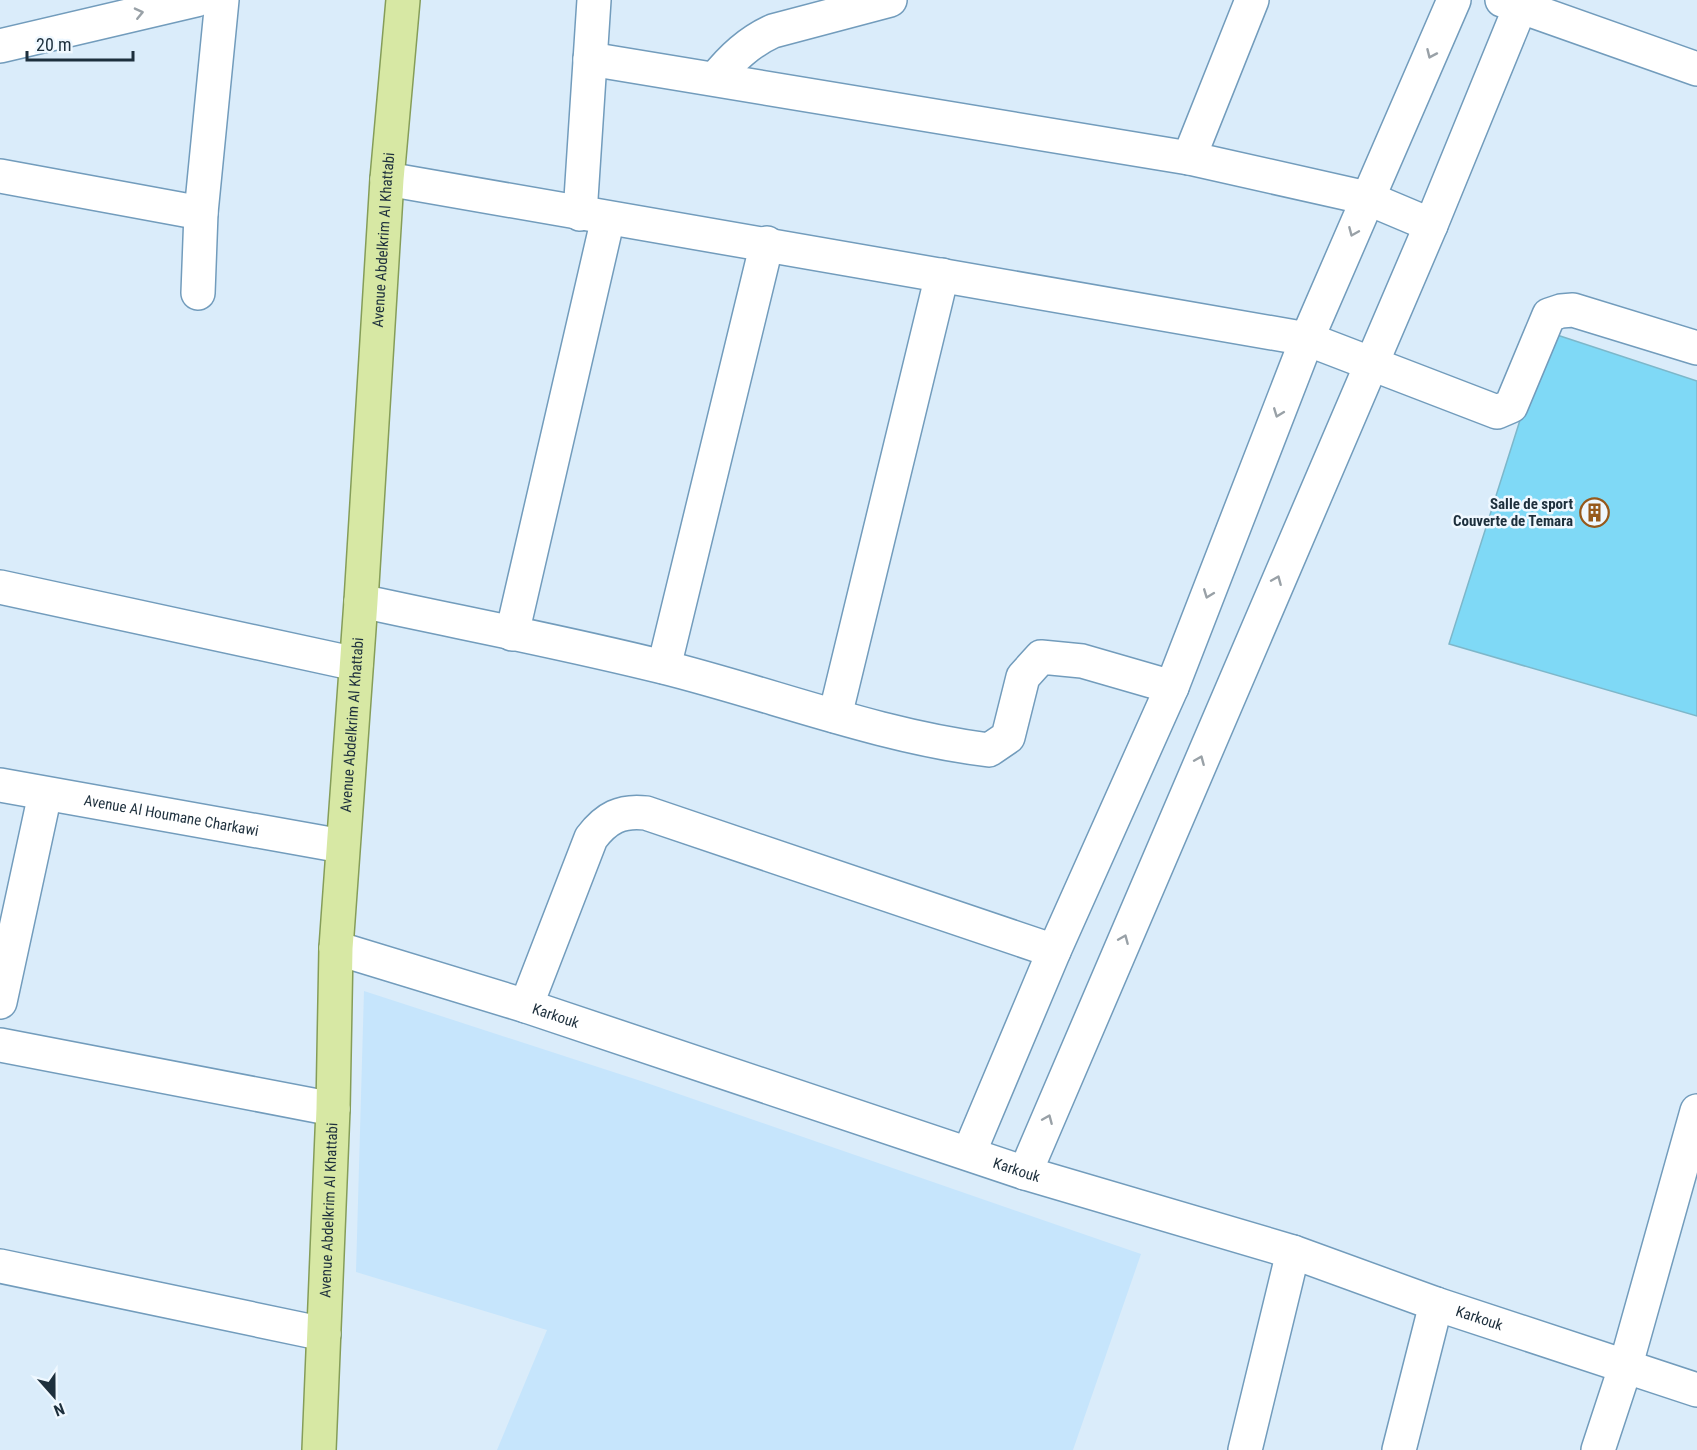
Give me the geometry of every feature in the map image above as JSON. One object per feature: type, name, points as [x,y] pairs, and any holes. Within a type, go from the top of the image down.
[{"type":"main road","name":"Avenue Abdelkrim Al Khattabi","points":[[319,1450],[333,1109],[336,948],[361,601],[387,179],[403,0]]},
{"type":"street","points":[[0,46],[196,0]]},
{"type":"street","points":[[198,292],[201,213],[222,0]]},
{"type":"street","points":[[513,634],[594,216],[590,59],[594,0]]},
{"type":"street","points":[[716,79],[739,52],[756,39],[773,31],[890,0]]},
{"type":"street","points":[[1189,158],[1252,0]]},
{"type":"street","points":[[969,1153],[1054,951],[1172,687],[1307,339],[1454,0]]},
{"type":"street","points":[[1025,1173],[1431,225],[1515,2],[1697,69]]},
{"type":"street","points":[[590,59],[1189,158],[1367,198],[1431,225]]},
{"type":"street","points":[[0,176],[201,213]]},
{"type":"street","points":[[387,179],[594,216],[767,243],[1307,339],[1497,412],[1504,411],[1511,406],[1549,315],[1561,311],[1574,310],[1697,348]]},
{"type":"street","points":[[664,667],[767,243]]},
{"type":"street","points":[[835,716],[942,275]]},
{"type":"street","points":[[0,587],[356,664]]},
{"type":"street","points":[[361,601],[664,667],[835,716],[963,747],[989,750],[1008,737],[1023,677],[1041,657],[1082,661],[1172,687]]},
{"type":"street","name":"Avenue Al Houmane Charkawi","points":[[0,785],[342,846]]},
{"type":"street","points":[[0,1002],[45,794]]},
{"type":"street","points":[[526,1006],[591,838],[609,819],[635,812],[692,828],[1054,951]]},
{"type":"street","name":"Karkouk","points":[[336,948],[526,1006],[1025,1173],[1293,1252],[1436,1304],[1697,1390]]},
{"type":"street","points":[[0,1045],[333,1109]]},
{"type":"street","points":[[1598,1450],[1625,1368],[1697,1110]]},
{"type":"street","points":[[1245,1450],[1293,1252]]},
{"type":"street","points":[[0,1266],[324,1335]]},
{"type":"street","points":[[1399,1450],[1436,1304]]},
{"type":"shaded area","points":[[364,991],[644,1082],[1141,1254],[1073,1450],[497,1450],[547,1330],[356,1272]]},
{"type":"building","name":"Salle de sport Couverte de Temara","points":[[1548,332],[1697,381],[1697,716],[1449,644]]},
{"type":"place","name":"Salle de sport Couverte de Temara","points":[[1594,513]]}]
